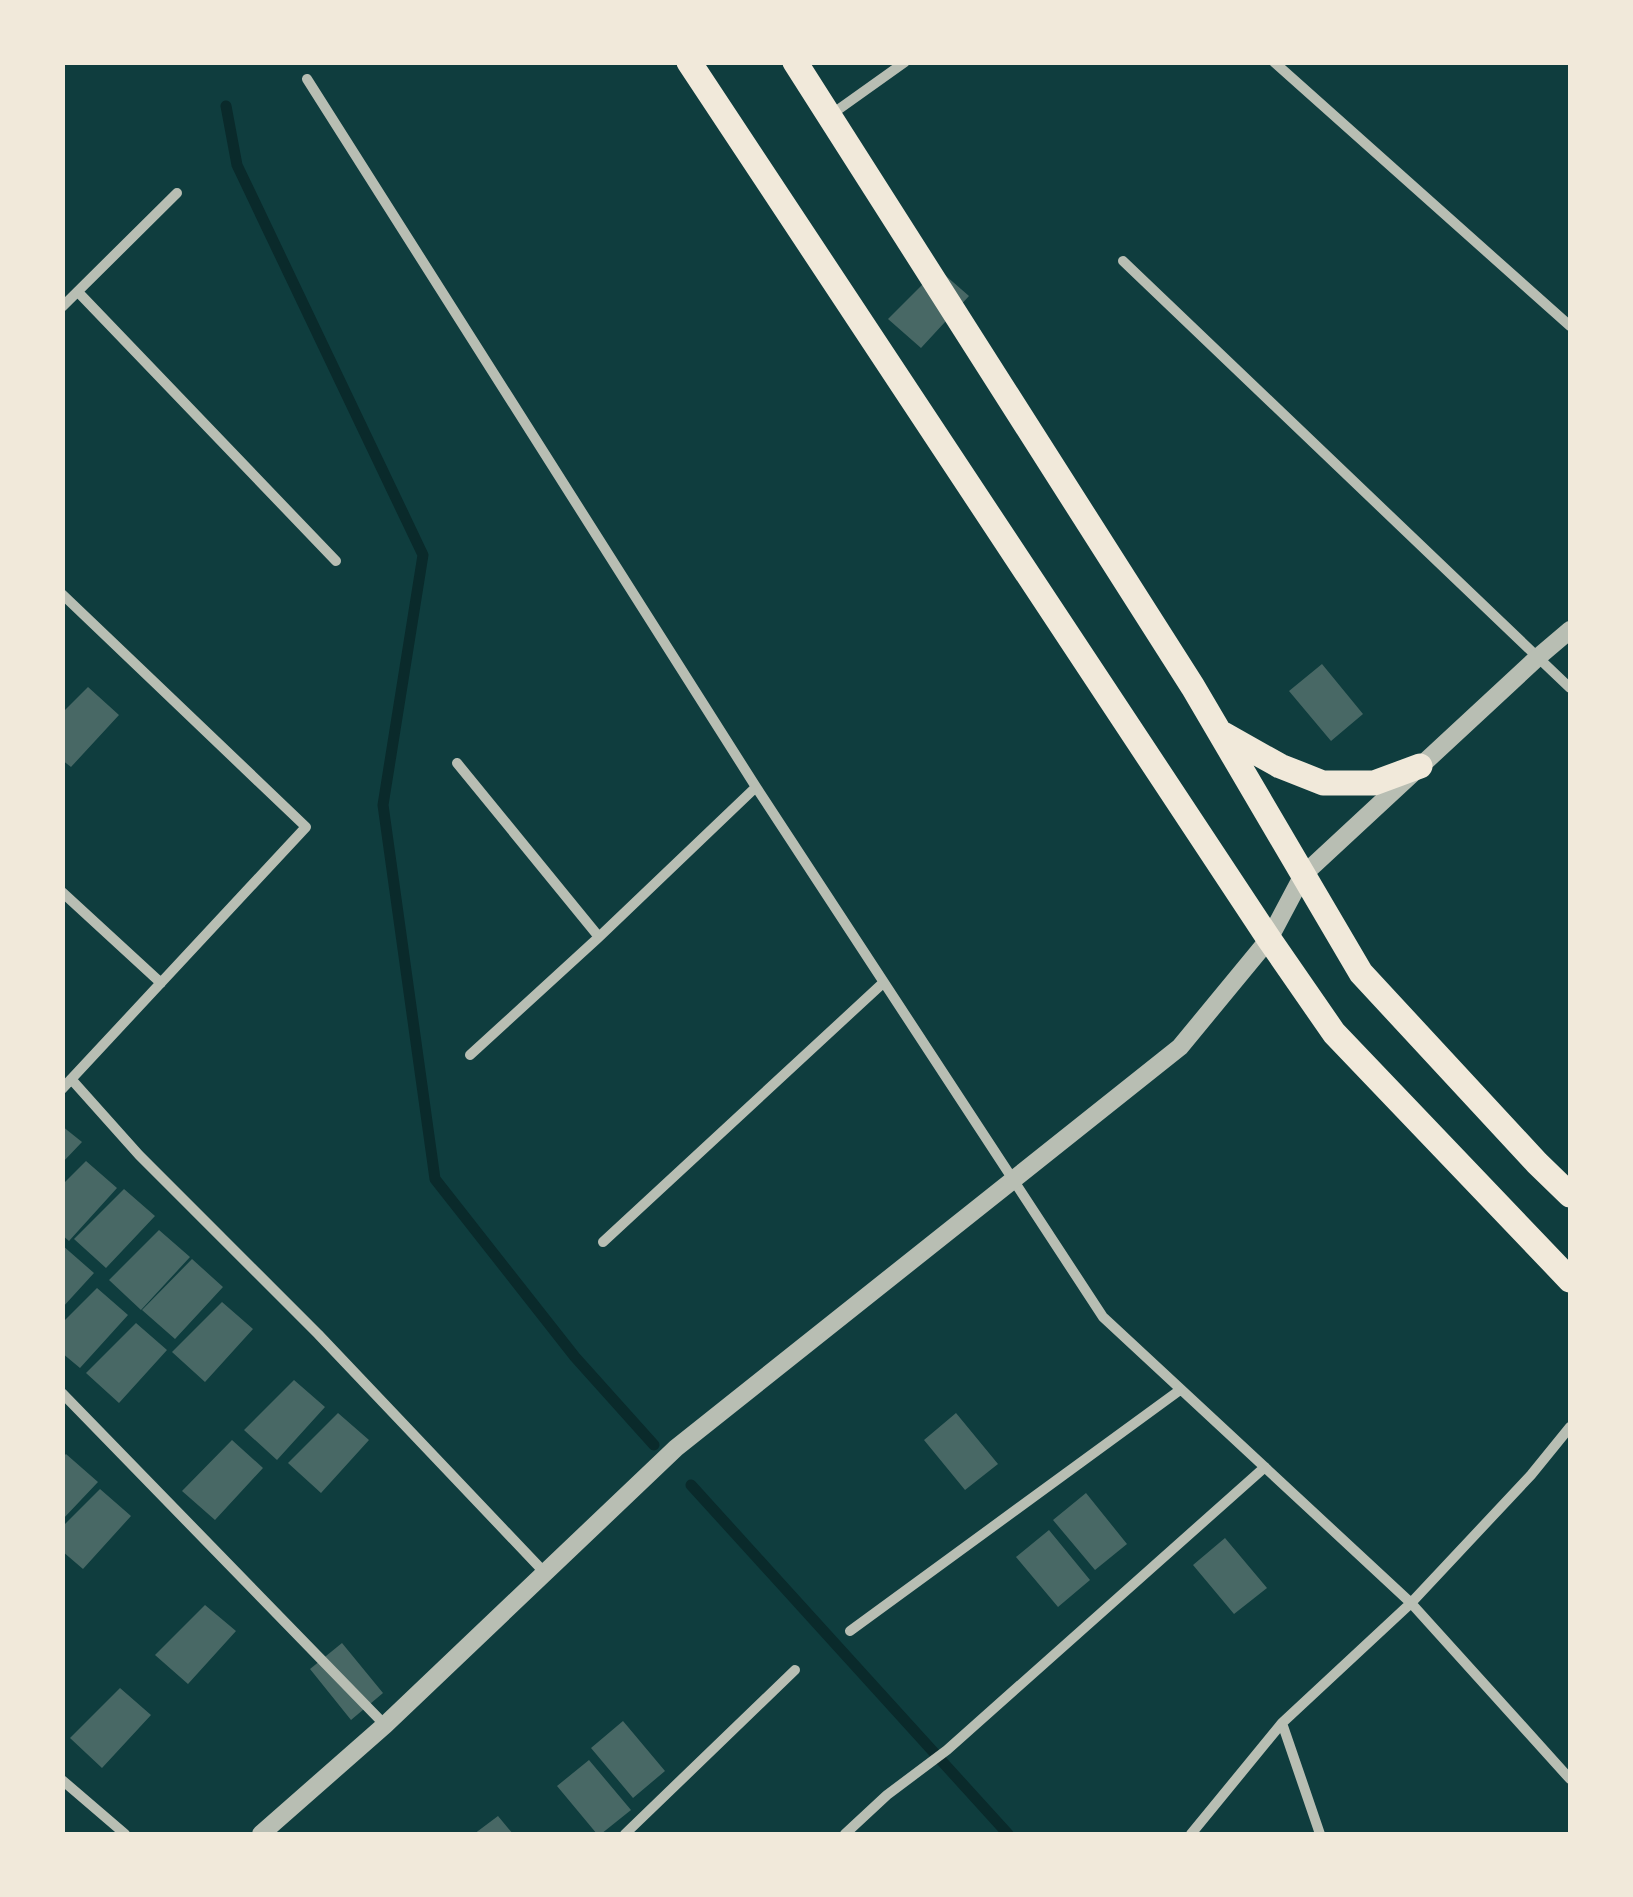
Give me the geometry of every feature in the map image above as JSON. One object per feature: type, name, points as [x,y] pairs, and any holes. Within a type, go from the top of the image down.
[{"type":"main road","points":[[688,62],[1334,1032],[1570,1280]]},
{"type":"main road","points":[[795,62],[1223,734],[1362,973],[1570,1194]]},
{"type":"main road","points":[[1223,734],[1280,766],[1322,783],[1374,783],[1420,766]]},
{"type":"street","points":[[830,116],[904,62]]},
{"type":"street","points":[[1274,62],[1570,326]]},
{"type":"street","points":[[308,79],[756,787],[1103,1318],[1411,1603],[1570,1779]]},
{"type":"street","points":[[62,307],[177,193]]},
{"type":"street","points":[[1122,261],[1570,688]]},
{"type":"street","points":[[78,292],[336,561]]},
{"type":"street","points":[[62,594],[306,828],[67,1085],[318,1334],[546,1573]]},
{"type":"street","points":[[261,1834],[385,1725],[676,1448],[1180,1047],[1269,939],[1303,875],[1570,630]]},
{"type":"street","points":[[458,763],[599,937]]},
{"type":"street","points":[[470,1055],[756,787]]},
{"type":"street","points":[[62,892],[161,983]]},
{"type":"street","points":[[603,1242],[883,983]]},
{"type":"street","points":[[850,1631],[1180,1390]]},
{"type":"street","points":[[62,1393],[385,1725]]},
{"type":"street","points":[[1191,1834],[1282,1723],[1411,1603],[1531,1475],[1570,1427]]},
{"type":"street","points":[[846,1834],[1265,1467]]},
{"type":"street","points":[[625,1834],[795,1670]]},
{"type":"street","points":[[1282,1723],[1320,1834]]},
{"type":"street","points":[[62,1780],[125,1834]]},
{"type":"building","points":[[938,269],[969,296],[921,348],[888,319]]},
{"type":"building","points":[[1322,664],[1363,714],[1331,741],[1289,691]]},
{"type":"building","points":[[88,687],[119,715],[71,767],[62,760],[62,713]]},
{"type":"building","points":[[62,1126],[82,1142],[62,1163]]},
{"type":"building","points":[[86,1161],[117,1188],[69,1241],[62,1235],[62,1185]]},
{"type":"building","points":[[124,1189],[155,1216],[106,1268],[74,1239]]},
{"type":"building","points":[[159,1230],[190,1257],[141,1310],[109,1280]]},
{"type":"building","points":[[62,1245],[94,1273],[62,1308]]},
{"type":"building","points":[[192,1259],[223,1287],[175,1339],[142,1310]]},
{"type":"building","points":[[97,1288],[128,1315],[80,1368],[62,1353],[62,1323]]},
{"type":"building","points":[[222,1302],[253,1329],[205,1382],[172,1352]]},
{"type":"building","points":[[136,1323],[167,1350],[119,1403],[86,1373]]},
{"type":"building","points":[[294,1380],[325,1407],[277,1460],[244,1430]]},
{"type":"building","points":[[338,1413],[369,1440],[321,1493],[288,1463]]},
{"type":"building","points":[[956,1413],[998,1464],[965,1490],[924,1440]]},
{"type":"building","points":[[232,1440],[263,1468],[215,1520],[182,1491]]},
{"type":"building","points":[[66,1454],[98,1482],[62,1520],[62,1458]]},
{"type":"building","points":[[100,1489],[131,1516],[83,1569],[62,1551],[62,1527]]},
{"type":"building","points":[[1086,1493],[1127,1544],[1095,1570],[1053,1520]]},
{"type":"building","points":[[1049,1530],[1090,1580],[1058,1607],[1016,1557]]},
{"type":"building","points":[[1225,1538],[1267,1588],[1234,1614],[1193,1565]]},
{"type":"building","points":[[205,1605],[236,1631],[188,1684],[155,1655]]},
{"type":"building","points":[[342,1643],[383,1693],[351,1720],[310,1669]]},
{"type":"building","points":[[120,1688],[151,1715],[102,1768],[70,1738]]},
{"type":"building","points":[[623,1721],[665,1771],[633,1798],[591,1748]]},
{"type":"building","points":[[589,1760],[631,1810],[601,1834],[557,1786]]},
{"type":"building","points":[[498,1816],[513,1834],[474,1834]]},
{"type":"waterway","points":[[226,106],[237,165],[423,555],[383,805],[435,1179],[575,1357],[654,1445]]},
{"type":"waterway","points":[[691,1485],[1008,1834]]}]
